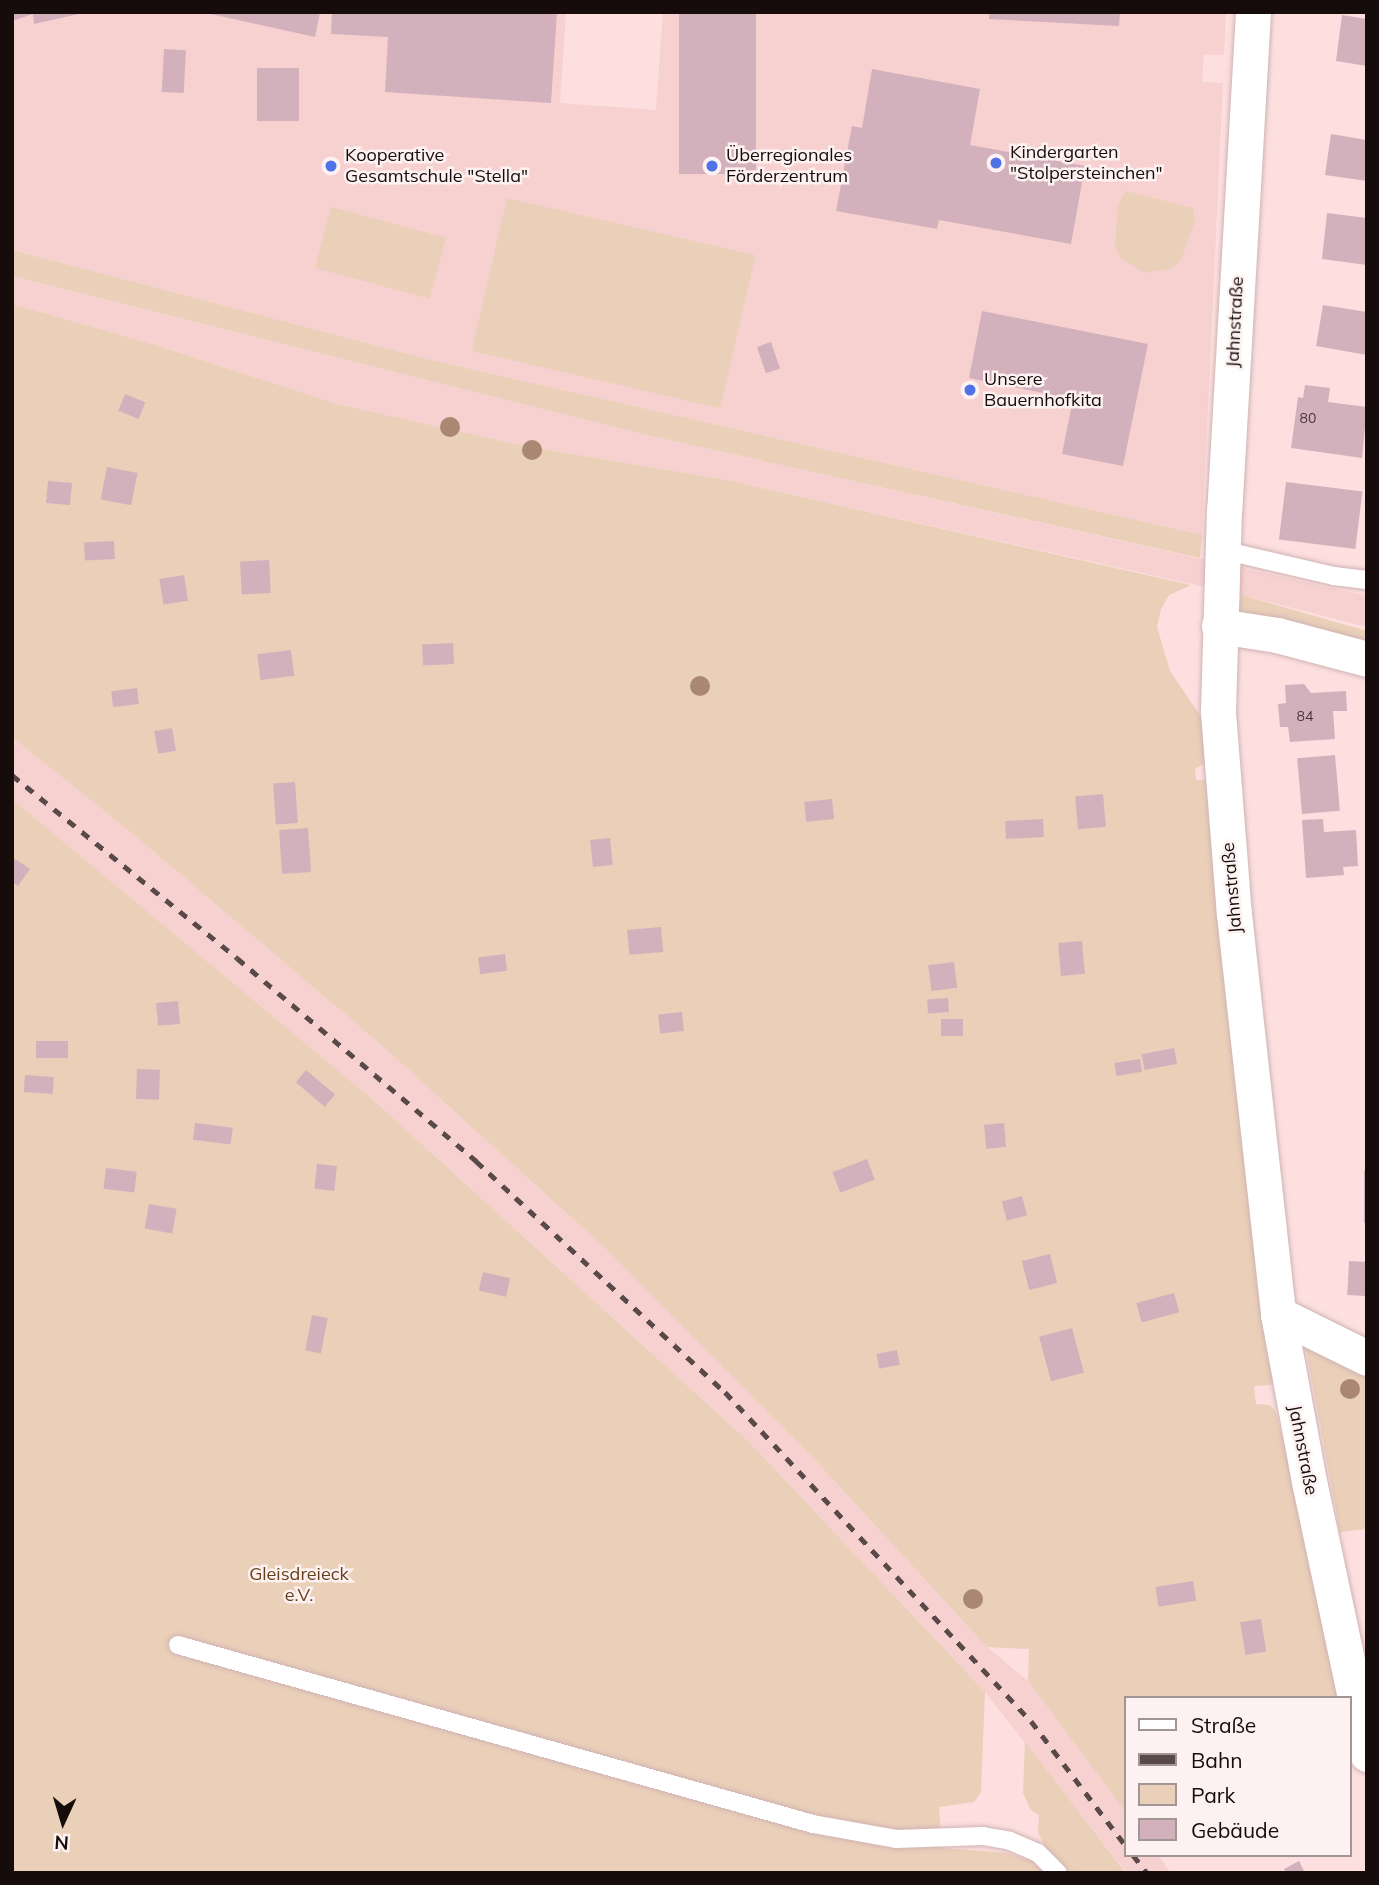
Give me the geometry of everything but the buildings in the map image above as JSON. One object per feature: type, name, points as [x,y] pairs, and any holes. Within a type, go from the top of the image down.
[{"type":"street","name":"Jahnstraße","points":[[1253,12],[1222,550],[1218,712],[1234,914],[1278,1314],[1310,1486],[1367,1754]]},
{"type":"street","points":[[1219,626],[1277,635],[1367,659]]},
{"type":"street","points":[[1278,1314],[1367,1358]]},
{"type":"lane","points":[[1222,550],[1299,569],[1367,580]]},
{"type":"lane","points":[[178,1644],[813,1824],[896,1839],[983,1836],[1010,1841],[1038,1853],[1058,1873]]},
{"type":"shaded area","points":[[12,12],[566,12],[560,103],[656,110],[663,12],[1226,12],[1224,55],[1204,55],[1202,82],[1223,83],[1202,535],[431,360],[12,250]]},
{"type":"shaded area","points":[[12,276],[651,436],[1367,596],[1367,627],[1241,595],[722,479],[525,446],[337,404],[152,344],[12,304]]},
{"type":"shaded area","points":[[12,737],[133,834],[379,1043],[603,1246],[817,1462],[987,1647],[1028,1681],[1124,1810],[1124,1857],[1159,1857],[1171,1873],[1127,1873],[985,1692],[748,1441],[372,1099],[12,799]]},
{"type":"green space","points":[[1126,191],[1193,208],[1195,221],[1181,260],[1170,269],[1144,273],[1121,258],[1115,247],[1118,204]]},
{"type":"green space","points":[[507,198],[755,255],[720,408],[472,351]]},
{"type":"green space","points":[[331,207],[446,238],[430,299],[315,268]]},
{"type":"green space","points":[[12,250],[431,360],[1202,535],[1200,558],[651,436],[12,276]]},
{"type":"green space","points":[[12,304],[152,344],[337,404],[525,446],[722,479],[1191,585],[1169,595],[1161,609],[1157,627],[1170,671],[1202,718],[1205,763],[1195,769],[1196,780],[1207,780],[1278,1380],[1270,1385],[1254,1386],[1256,1404],[1269,1405],[1275,1410],[1297,1490],[1330,1642],[1337,1696],[1124,1696],[1124,1810],[1028,1681],[1029,1649],[987,1647],[817,1462],[603,1246],[379,1043],[133,834],[12,737]]},
{"type":"green space","points":[[1241,595],[1367,631],[1367,641],[1238,612]]},
{"type":"green space","name":"Gleisdreieck e.V.","points":[[12,799],[372,1099],[748,1441],[985,1692],[981,1792],[974,1802],[939,1807],[942,1848],[1007,1853],[1034,1862],[1045,1873],[12,1873]]},
{"type":"green space","points":[[1305,1343],[1367,1371],[1367,1529],[1340,1532]]},
{"type":"green space","points":[[1025,1742],[1126,1873],[1070,1873],[1044,1845],[1038,1832],[1039,1815],[1030,1809],[1023,1793]]},
{"type":"railway","points":[[12,775],[237,958],[476,1161],[725,1392],[1031,1721],[1124,1844]]},
{"type":"railway","points":[[1135,1857],[1147,1873]]},
{"type":"place","name":"Kindergarten \"Stolpersteinchen\"","points":[[996,163]]},
{"type":"place","name":"Kooperative Gesamtschule \"Stella\"","points":[[331,166]]},
{"type":"place","name":"Überregionales Förderzentrum","points":[[712,166]]},
{"type":"place","name":"Unsere Bauernhofkita","points":[[970,390]]}]
